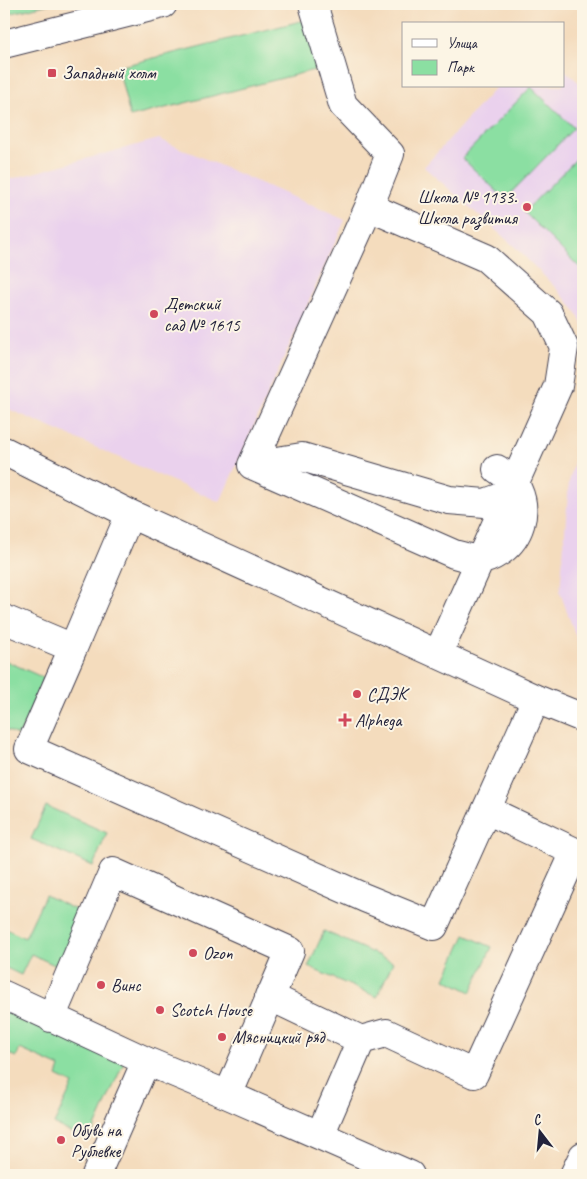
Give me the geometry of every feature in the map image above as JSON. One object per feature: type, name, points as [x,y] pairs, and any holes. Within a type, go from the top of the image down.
[{"type":"street","points":[[4,44],[163,4]]},
{"type":"street","points":[[252,465],[369,207],[390,154],[343,105],[313,4]]},
{"type":"street","points":[[369,207],[486,258],[548,313],[564,348],[558,386],[438,654]]},
{"type":"street","points":[[4,451],[130,514],[536,699],[583,718]]},
{"type":"street","points":[[252,465],[302,457],[449,500],[485,503],[510,494]]},
{"type":"street","points":[[252,465],[454,554],[481,560],[495,556],[511,544],[519,530],[522,514],[522,500],[518,488],[510,478],[496,469]]},
{"type":"street","points":[[130,514],[29,750],[434,926],[536,699]]},
{"type":"street","points":[[4,619],[72,648]]},
{"type":"street","points":[[269,996],[361,1040],[386,1032],[474,1074],[575,852],[487,810]]},
{"type":"street","points":[[51,1018],[113,872],[290,952],[269,996],[228,1095]]},
{"type":"street","points":[[4,995],[146,1061],[410,1175]]},
{"type":"street","points":[[320,1135],[361,1040]]},
{"type":"street","points":[[96,1175],[146,1061]]},
{"type":"street","points":[[574,1175],[583,1156]]},
{"type":"shaded area","name":"Школа № 1133. Школа развития","points":[[564,70],[583,86],[583,326],[575,310],[515,247],[424,167],[495,88],[564,88]]},
{"type":"shaded area","name":"Детский сад № 1615","points":[[159,139],[345,220],[220,502],[4,407],[4,181]]},
{"type":"shaded area","points":[[583,427],[583,657],[560,592],[569,482]]},
{"type":"green space","points":[[4,4],[49,4],[4,15]]},
{"type":"green space","points":[[305,20],[318,69],[130,117],[118,67]]},
{"type":"green space","points":[[530,88],[574,128],[505,199],[462,158]]},
{"type":"green space","points":[[583,152],[583,271],[524,212]]},
{"type":"green space","points":[[4,660],[44,678],[19,736],[4,729]]},
{"type":"green space","points":[[46,806],[107,833],[93,866],[31,839]]},
{"type":"green space","points":[[45,895],[86,915],[61,968],[31,954],[21,975],[4,967],[4,928],[25,938]]},
{"type":"green space","points":[[324,931],[393,962],[377,997],[308,967]]},
{"type":"green space","points":[[465,935],[492,947],[471,992],[445,979]]},
{"type":"green space","points":[[4,1010],[124,1062],[89,1141],[54,1124],[73,1084],[57,1076],[60,1067],[20,1049],[16,1057],[4,1052]]},
{"type":"place","name":"Западный холм","points":[[52,73]]},
{"type":"place","name":"Школа № 1133. Школа развития","points":[[527,207]]},
{"type":"place","name":"Детский сад № 1615","points":[[154,314]]},
{"type":"place","name":"СДЭК","points":[[357,694]]},
{"type":"place","name":"Alphega","points":[[345,720]]},
{"type":"place","name":"Ozon","points":[[193,953]]},
{"type":"place","name":"Винс","points":[[101,985]]},
{"type":"place","name":"Scotch House","points":[[160,1010]]},
{"type":"place","name":"Мясницкий ряд","points":[[222,1037]]},
{"type":"place","name":"Обувь на Рублевке","points":[[61,1140]]}]
